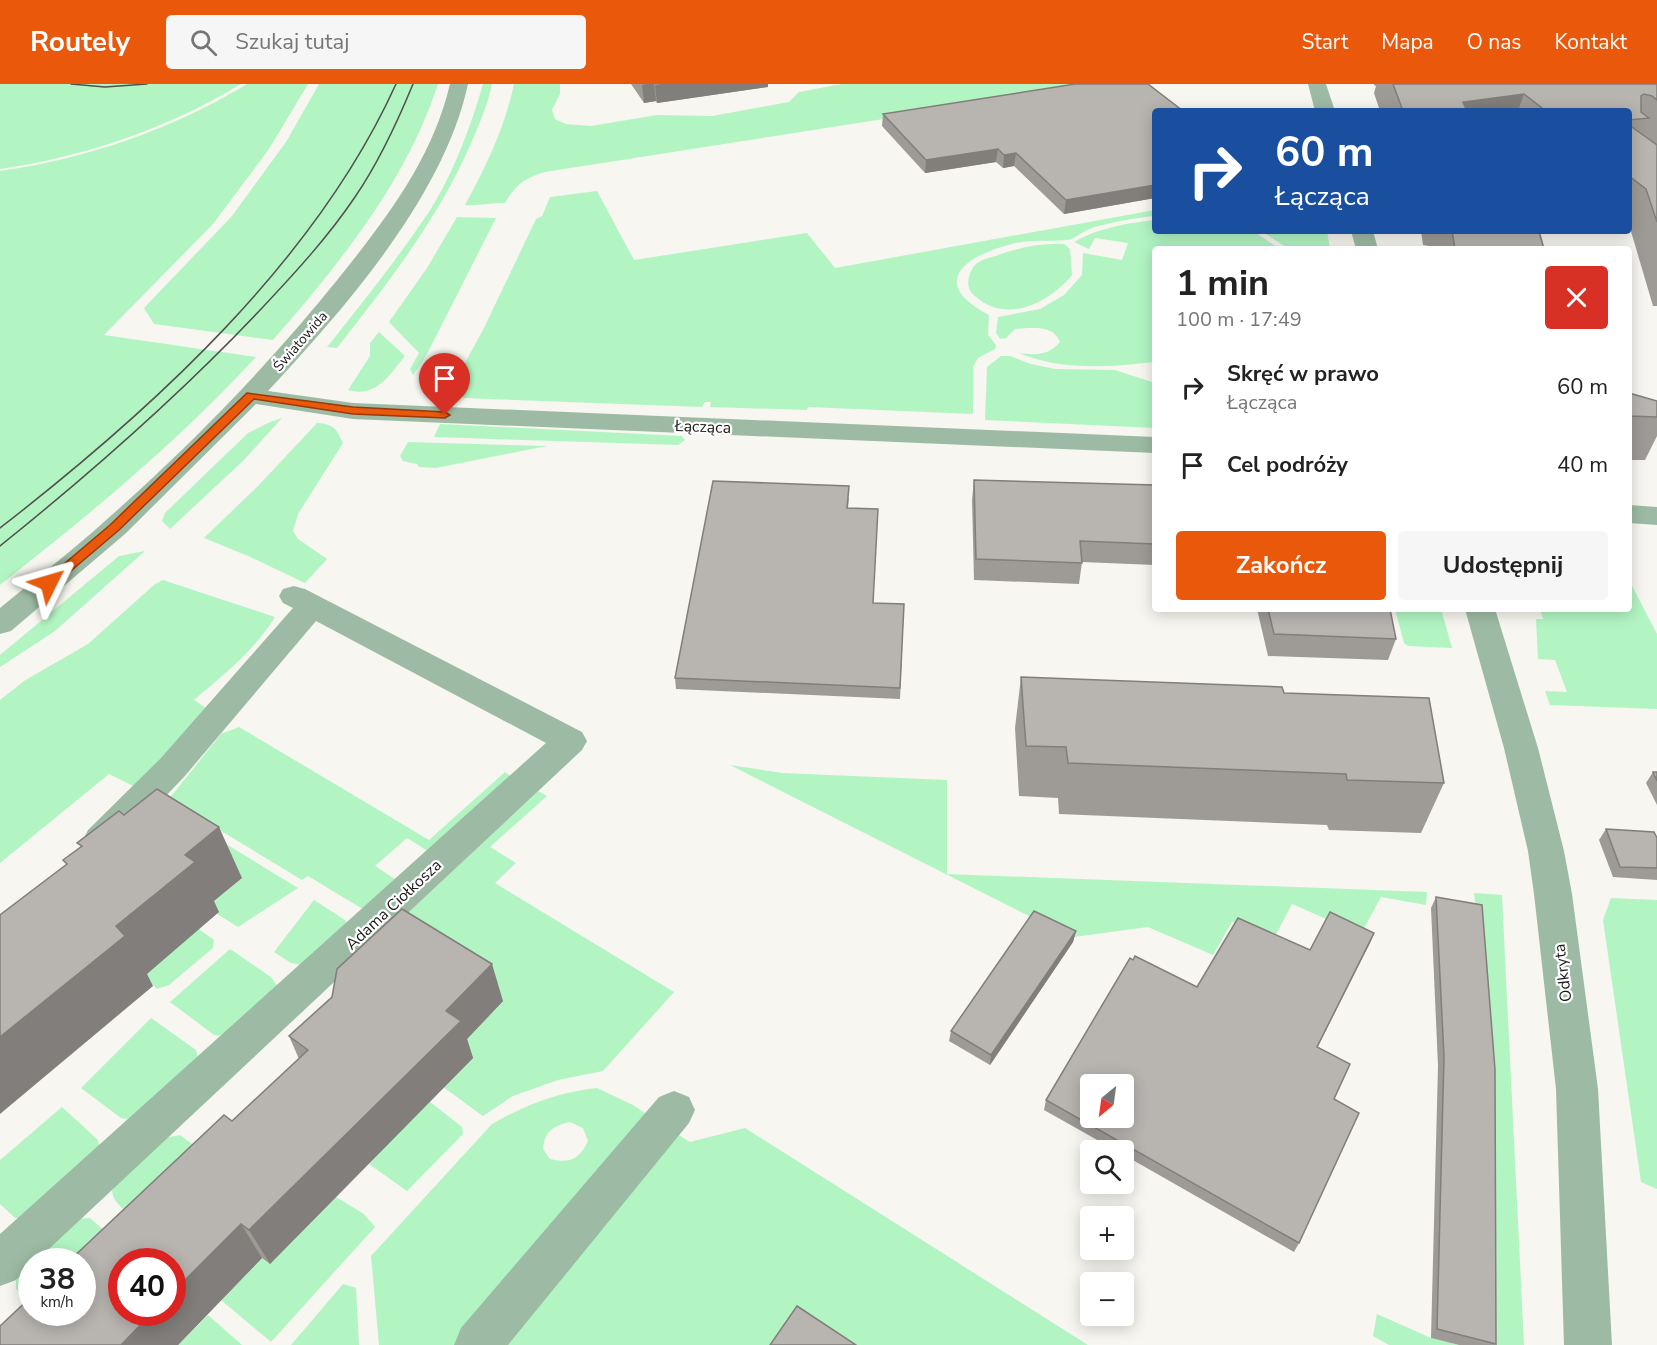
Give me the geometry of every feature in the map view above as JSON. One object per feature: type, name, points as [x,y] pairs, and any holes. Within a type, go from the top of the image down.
[{"type":"street","name":"Światowida","points":[[0,624],[114,528],[251,396],[331,305],[393,225],[430,164],[455,109],[459,84]]},
{"type":"street","points":[[1317,84],[1324,108]]},
{"type":"street","name":"Łącząca","points":[[251,396],[353,411],[1152,445]]},
{"type":"street","points":[[1632,514],[1657,516]]},
{"type":"street","name":"Adama Ciołkosza","points":[[0,1264],[570,741],[303,601],[279,645],[172,768],[79,861]]},
{"type":"street","name":"Odkryta","points":[[1481,612],[1521,748],[1546,851],[1553,894],[1576,1089],[1588,1345]]},
{"type":"street","points":[[478,1345],[674,1110]]},
{"type":"green space","points":[[0,84],[241,84],[185,114],[125,138],[63,157],[0,169]]},
{"type":"green space","points":[[247,84],[308,84],[269,149],[213,224],[104,335],[256,357],[196,418],[133,476],[0,585],[0,171],[64,159],[128,140],[189,115]]},
{"type":"green space","points":[[319,84],[438,84],[408,155],[369,220],[323,281],[273,340],[154,324],[144,308],[232,216],[286,142]]},
{"type":"green space","points":[[483,84],[492,84],[486,106],[472,141],[444,197],[411,249],[356,324],[337,348],[327,347],[368,296],[432,207],[462,147]]},
{"type":"green space","points":[[514,84],[560,84],[560,94],[552,110],[555,119],[566,124],[591,126],[657,115],[712,116],[789,102],[799,92],[842,84],[1107,84],[545,172],[521,183],[505,203],[465,205],[494,146],[506,116]]},
{"type":"green space","points":[[597,191],[634,260],[807,233],[835,268],[1152,211],[1152,216],[1123,220],[1089,229],[1067,240],[1012,244],[995,249],[968,263],[960,272],[957,282],[960,292],[989,315],[988,335],[996,345],[995,349],[978,358],[973,367],[973,414],[808,407],[807,410],[710,407],[711,402],[705,402],[702,407],[464,398],[452,391],[459,380],[460,372],[484,328],[536,219],[542,216],[550,197]]},
{"type":"green space","points":[[457,217],[496,218],[427,354],[413,375],[410,369],[419,353],[389,322],[427,268]]},
{"type":"green space","points":[[1152,220],[1152,234],[1258,234],[1276,246],[1152,246],[1152,362],[1104,366],[1069,365],[1035,359],[1019,353],[1041,354],[1051,350],[1060,342],[1053,332],[1041,328],[1015,329],[1006,338],[1000,339],[996,333],[998,317],[1040,309],[1064,295],[1082,275],[1083,253],[1122,260],[1128,243],[1095,238],[1089,249],[1074,242],[1093,233]]},
{"type":"green space","points":[[1266,234],[1328,234],[1330,246],[1284,246]]},
{"type":"green space","points":[[1064,244],[1070,249],[1072,275],[1052,294],[1040,301],[1027,307],[1001,309],[988,305],[970,290],[968,283],[972,268],[981,261],[1024,247]]},
{"type":"green space","points":[[379,332],[405,356],[388,377],[375,388],[358,392],[348,390],[370,356],[370,343]]},
{"type":"green space","points":[[1001,356],[1010,356],[1031,364],[1055,369],[1115,370],[1152,382],[1152,428],[985,420],[987,367]]},
{"type":"green space","points":[[282,418],[244,460],[170,529],[162,521],[165,513],[248,433]]},
{"type":"green space","points":[[317,423],[334,428],[343,443],[298,514],[293,531],[298,539],[327,559],[305,583],[204,538],[259,485]]},
{"type":"green space","points":[[440,424],[682,436],[685,440],[678,445],[434,437]]},
{"type":"green space","points":[[408,442],[547,446],[436,468],[419,467],[417,464],[403,461],[400,456]]},
{"type":"green space","points":[[145,551],[55,631],[0,667],[0,655],[119,556]]},
{"type":"green space","points":[[163,580],[275,617],[258,641],[194,700],[206,708],[135,787],[109,774],[0,863],[0,700],[24,681],[88,644],[155,584]]},
{"type":"green space","points":[[1632,586],[1657,634],[1657,709],[1550,705],[1545,691],[1567,692],[1555,660],[1538,659],[1536,619],[1543,619],[1541,612],[1632,612]]},
{"type":"green space","points":[[1396,612],[1442,612],[1452,648],[1408,646],[1404,643]]},
{"type":"green space","points":[[239,727],[429,840],[505,772],[513,778],[431,853],[407,838],[375,866],[398,881],[366,911],[308,876],[302,880],[203,820],[120,840],[173,794],[221,734]]},
{"type":"green space","points":[[730,765],[782,773],[947,780],[947,874],[1427,892],[1426,905],[1381,897],[1361,934],[1292,904],[1273,940],[1232,922],[1213,955],[1148,927],[1074,937],[1035,919]]},
{"type":"green space","points":[[538,791],[547,796],[490,847],[516,863],[495,883],[674,992],[603,1071],[558,1080],[513,1096],[483,1116],[443,1087],[390,930]]},
{"type":"green space","points":[[203,830],[298,888],[238,927],[209,909],[202,900],[221,895],[241,878]]},
{"type":"green space","points":[[1474,893],[1502,895],[1524,1345],[1489,1345],[1477,916]]},
{"type":"green space","points":[[1611,898],[1657,900],[1657,1189],[1641,1182],[1603,920]]},
{"type":"green space","points":[[314,900],[345,920],[347,926],[303,965],[291,963],[274,952]]},
{"type":"green space","points":[[192,924],[214,940],[213,948],[169,985],[157,989],[144,976],[167,956]]},
{"type":"green space","points":[[230,949],[271,977],[278,987],[222,1036],[214,1035],[170,1002]]},
{"type":"green space","points":[[151,1018],[196,1050],[198,1058],[128,1119],[121,1118],[81,1088]]},
{"type":"green space","points":[[597,1088],[633,1105],[651,1117],[458,1345],[379,1345],[371,1256],[492,1124],[543,1100]],"holes":[[[570,1122],[583,1128],[588,1141],[577,1156],[563,1161],[550,1159],[543,1149],[551,1130]]]},
{"type":"green space","points":[[429,1101],[462,1127],[463,1134],[407,1191],[369,1164]]},
{"type":"green space","points":[[62,1107],[98,1140],[100,1151],[24,1218],[15,1218],[0,1204],[0,1160]]},
{"type":"green space","points":[[745,1128],[1088,1345],[496,1345],[677,1134],[690,1142]]},
{"type":"green space","points":[[180,1135],[233,1175],[138,1221],[116,1201],[113,1196],[113,1184],[164,1138]]},
{"type":"green space","points":[[336,1197],[364,1214],[375,1227],[271,1342],[221,1300],[262,1258],[270,1264]]},
{"type":"green space","points":[[90,1218],[125,1248],[108,1248],[108,1283],[96,1295],[96,1248],[45,1248],[76,1219]]},
{"type":"green space","points":[[18,1274],[18,1291],[16,1289]]},
{"type":"green space","points":[[343,1284],[356,1288],[359,1345],[291,1345]]},
{"type":"green space","points":[[1377,1314],[1431,1338],[1459,1345],[1389,1345],[1373,1336]]},
{"type":"green space","points":[[208,1315],[242,1345],[178,1345]]},
{"type":"building","points":[[1075,84],[1148,84],[1179,108],[1152,108],[1152,186],[1066,200],[1016,153],[1004,155],[998,149],[926,160],[883,114]]},
{"type":"building","points":[[1393,84],[1657,84],[1657,100],[1644,94],[1641,96],[1641,112],[1649,118],[1632,120],[1632,108],[1542,108],[1524,94],[1463,102],[1466,108],[1402,108]]},
{"type":"building","points":[[1632,127],[1657,145],[1657,222],[1646,189],[1632,178]]},
{"type":"building","points":[[1452,234],[1540,234],[1543,246],[1454,246]]},
{"type":"building","points":[[1632,394],[1657,401],[1657,417],[1632,416]]},
{"type":"building","points":[[974,480],[1152,485],[1152,544],[1080,541],[1082,563],[976,559]]},
{"type":"building","points":[[713,481],[849,486],[847,508],[878,509],[873,603],[904,604],[900,688],[675,678]]},
{"type":"building","points":[[1269,612],[1391,612],[1396,639],[1274,634]]},
{"type":"building","points":[[1021,677],[1282,687],[1284,693],[1429,698],[1444,783],[1347,780],[1346,774],[1068,763],[1066,747],[1026,746]]},
{"type":"building","points":[[157,789],[219,827],[185,855],[195,862],[116,926],[125,936],[0,1037],[0,915],[67,864],[63,860],[82,846],[77,843],[119,811],[124,815]]},
{"type":"building","points":[[1606,829],[1654,832],[1657,838],[1657,868],[1620,867]]},
{"type":"building","points":[[1436,897],[1482,905],[1495,1069],[1496,1344],[1437,1329],[1444,1056]]},
{"type":"building","points":[[402,909],[492,964],[446,1011],[461,1021],[249,1230],[241,1224],[186,1279],[186,1248],[108,1248],[108,1326],[139,1326],[121,1345],[0,1345],[0,1326],[18,1309],[18,1326],[96,1326],[96,1248],[83,1248],[224,1115],[232,1121],[308,1050],[289,1036],[332,997],[337,969]]},
{"type":"building","points":[[1034,911],[1076,931],[991,1055],[951,1031]]},
{"type":"building","points":[[1330,912],[1374,933],[1317,1047],[1350,1064],[1334,1099],[1359,1113],[1299,1243],[1134,1150],[1134,1140],[1117,1140],[1096,1128],[1134,1128],[1134,1074],[1080,1074],[1080,1119],[1046,1100],[1130,958],[1133,960],[1135,956],[1197,987],[1238,918],[1310,950]]},
{"type":"building","points":[[797,1306],[856,1345],[770,1345]]},
{"type":"tram line","points":[[71,84],[105,87],[147,84]]},
{"type":"tram line","points":[[0,528],[115,434],[171,382],[225,328],[276,271],[322,211],[362,149],[396,84]]},
{"type":"tram line","points":[[0,546],[102,461],[168,402],[299,268],[345,212],[364,184],[387,142],[413,84]]},
{"type":"route","points":[[49,583],[114,528],[251,396],[353,411],[445,415]]}]
